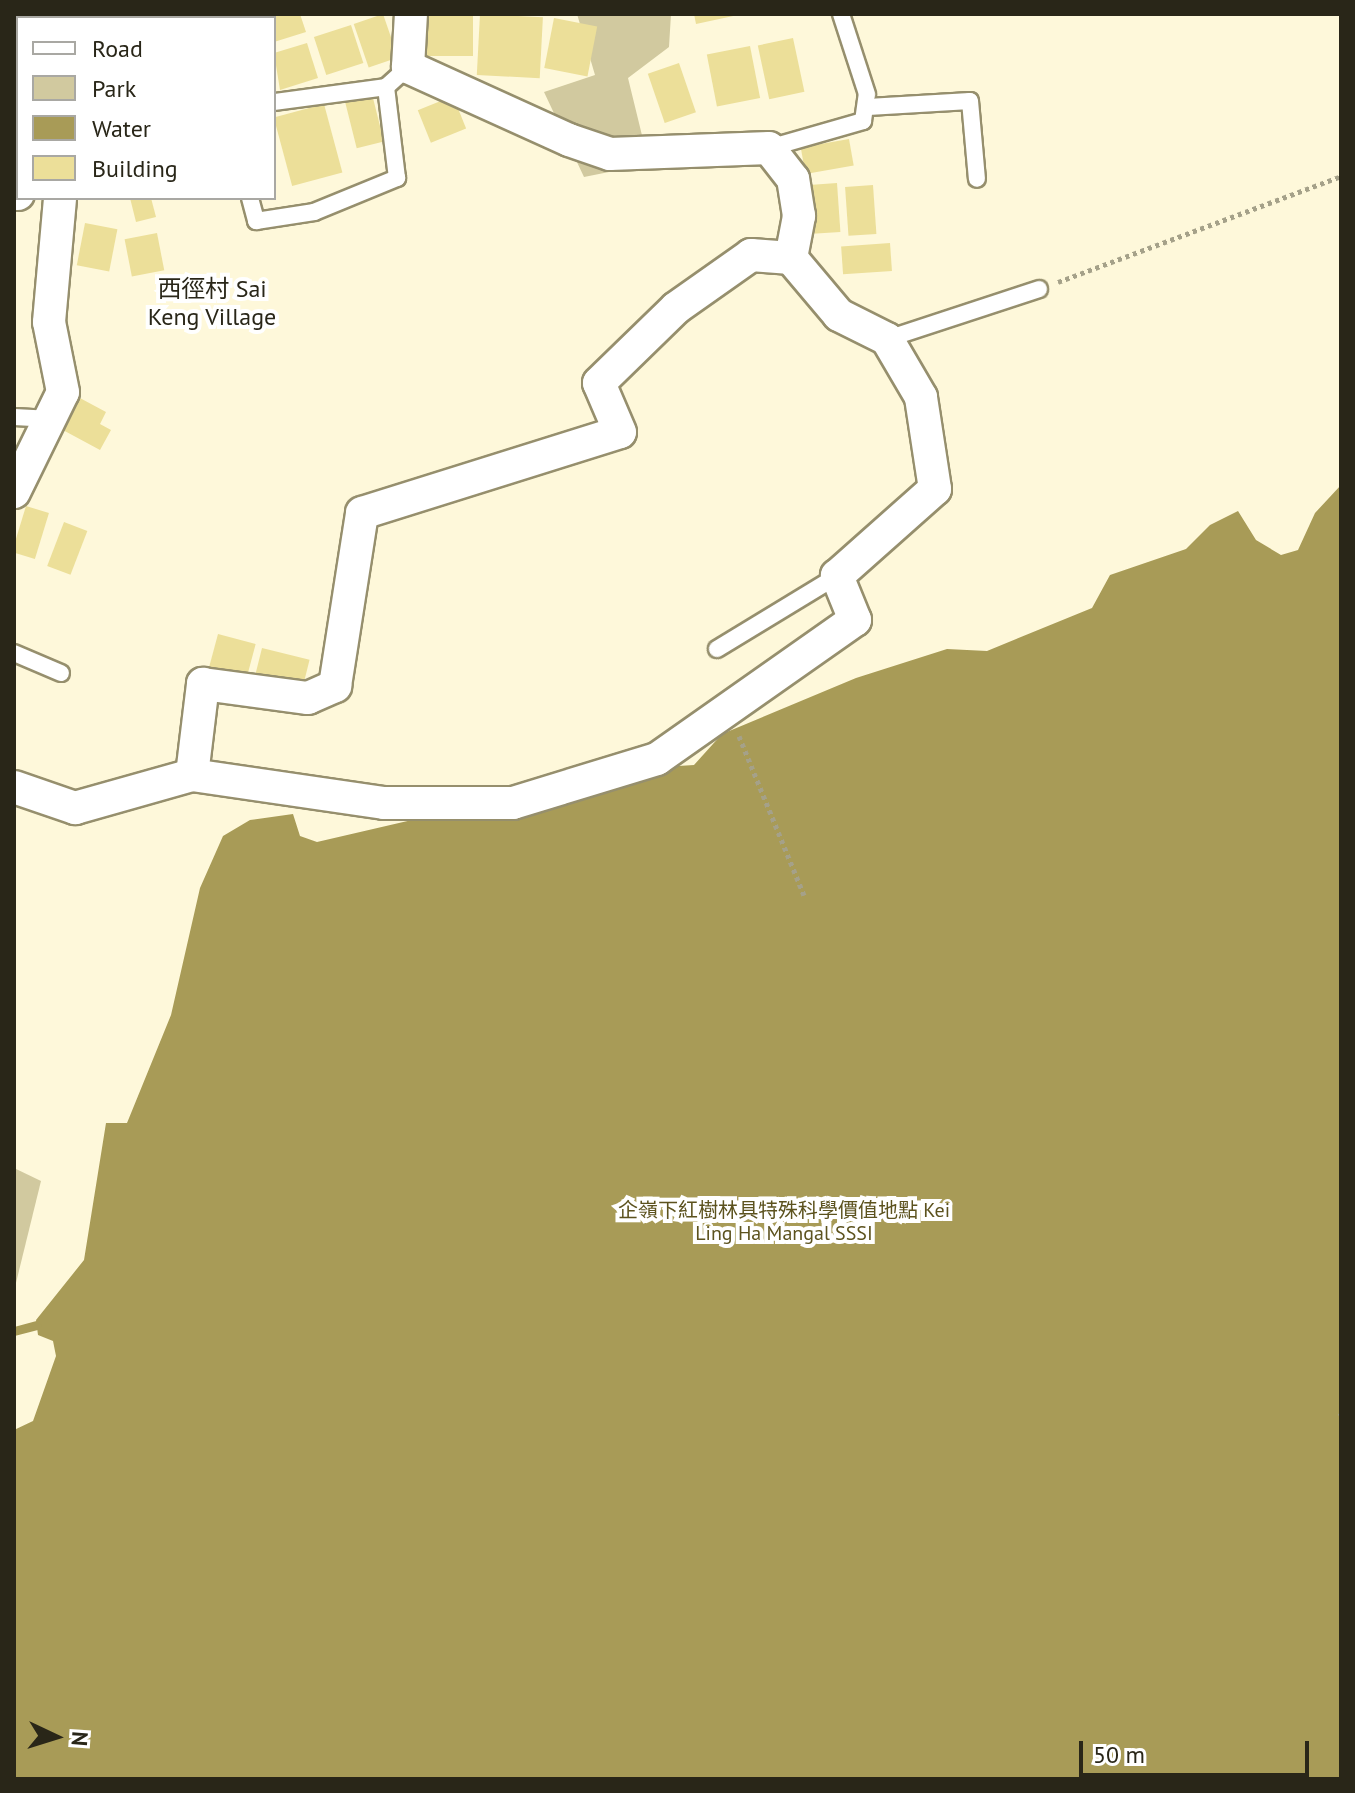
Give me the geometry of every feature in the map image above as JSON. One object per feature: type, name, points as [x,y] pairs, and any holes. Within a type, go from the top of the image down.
[{"type":"street","points":[[411,14],[397,77],[610,154],[769,148],[793,179],[799,216],[791,258]]},
{"type":"street","points":[[14,492],[55,420],[63,392],[49,322],[60,200]]},
{"type":"street","points":[[14,787],[75,808],[192,775],[384,803],[513,803],[657,759],[855,620],[837,576],[935,489],[921,397],[887,339],[839,315],[791,258],[751,255],[676,308],[599,383],[620,432],[362,513],[335,686],[308,698],[203,684],[192,775]]},
{"type":"lane","points":[[769,148],[863,121],[868,107],[841,14]]},
{"type":"lane","points":[[251,200],[256,221],[314,212],[397,178],[397,77],[276,102]]},
{"type":"lane","points":[[868,107],[970,101],[977,179]]},
{"type":"lane","points":[[887,339],[1039,289]]},
{"type":"lane","points":[[14,417],[55,420]]},
{"type":"lane","points":[[717,649],[837,576]]},
{"type":"lane","points":[[14,653],[61,673]]},
{"type":"path","points":[[1039,289],[1341,176]]},
{"type":"path","points":[[728,709],[804,895]]},
{"type":"green space","points":[[577,14],[671,14],[669,47],[628,78],[649,164],[584,177],[544,92],[595,75]]},
{"type":"green space","points":[[14,1168],[41,1181],[14,1291]]},
{"type":"water","name":"企嶺下紅樹林具特殊科學價值地點 Kei Ling Ha Mangal SSSI","points":[[1341,485],[1341,1779],[14,1779],[14,1430],[33,1421],[56,1356],[53,1341],[38,1335],[36,1320],[84,1260],[106,1123],[127,1123],[171,1015],[200,888],[223,836],[250,820],[293,814],[300,836],[317,842],[631,769],[694,765],[722,734],[856,678],[947,649],[987,651],[1092,608],[1110,575],[1186,549],[1210,525],[1238,511],[1256,540],[1281,555],[1298,550],[1315,513]]},
{"type":"building","points":[[261,14],[262,16],[204,16]]},
{"type":"building","points":[[266,14],[300,14],[306,32],[276,41],[276,16]]},
{"type":"building","points":[[383,14],[398,57],[369,68],[354,24]]},
{"type":"building","points":[[417,14],[473,14],[473,56],[417,56]]},
{"type":"building","points":[[480,14],[543,17],[540,78],[477,75]]},
{"type":"building","points":[[694,14],[738,14],[738,15],[696,24]]},
{"type":"building","points":[[554,18],[597,26],[587,76],[544,68]]},
{"type":"building","points":[[351,25],[363,63],[326,75],[314,37]]},
{"type":"building","points":[[793,38],[804,92],[769,99],[758,45]]},
{"type":"building","points":[[16,39],[16,96],[14,96]]},
{"type":"building","points":[[307,43],[318,78],[280,90],[276,52]]},
{"type":"building","points":[[750,46],[760,98],[717,106],[707,54]]},
{"type":"building","points":[[679,63],[696,112],[665,123],[648,74]]},
{"type":"building","points":[[372,94],[384,142],[357,148],[345,101]]},
{"type":"building","points":[[453,96],[466,128],[431,143],[418,110]]},
{"type":"building","points":[[324,104],[342,173],[292,186],[276,117]]},
{"type":"building","points":[[849,139],[854,166],[805,174],[801,148]]},
{"type":"building","points":[[837,183],[840,232],[812,234],[809,185]]},
{"type":"building","points":[[873,185],[876,234],[848,236],[845,187]]},
{"type":"building","points":[[130,200],[152,200],[156,217],[136,222]]},
{"type":"building","points":[[85,223],[117,229],[109,272],[77,265]]},
{"type":"building","points":[[157,233],[164,270],[132,277],[125,239]]},
{"type":"building","points":[[890,243],[892,271],[843,274],[841,246]]},
{"type":"building","points":[[78,397],[106,412],[100,424],[111,430],[100,450],[61,429]]},
{"type":"building","points":[[26,506],[49,513],[35,559],[14,553]]},
{"type":"building","points":[[64,522],[87,531],[70,575],[47,566]]},
{"type":"building","points":[[218,634],[256,644],[247,678],[209,668]]},
{"type":"building","points":[[262,648],[310,660],[303,687],[255,675]]},
{"type":"waterway","points":[[14,1331],[36,1325]]},
{"type":"district","name":"西徑村 Sai Keng Village","points":[[212,303]]}]
